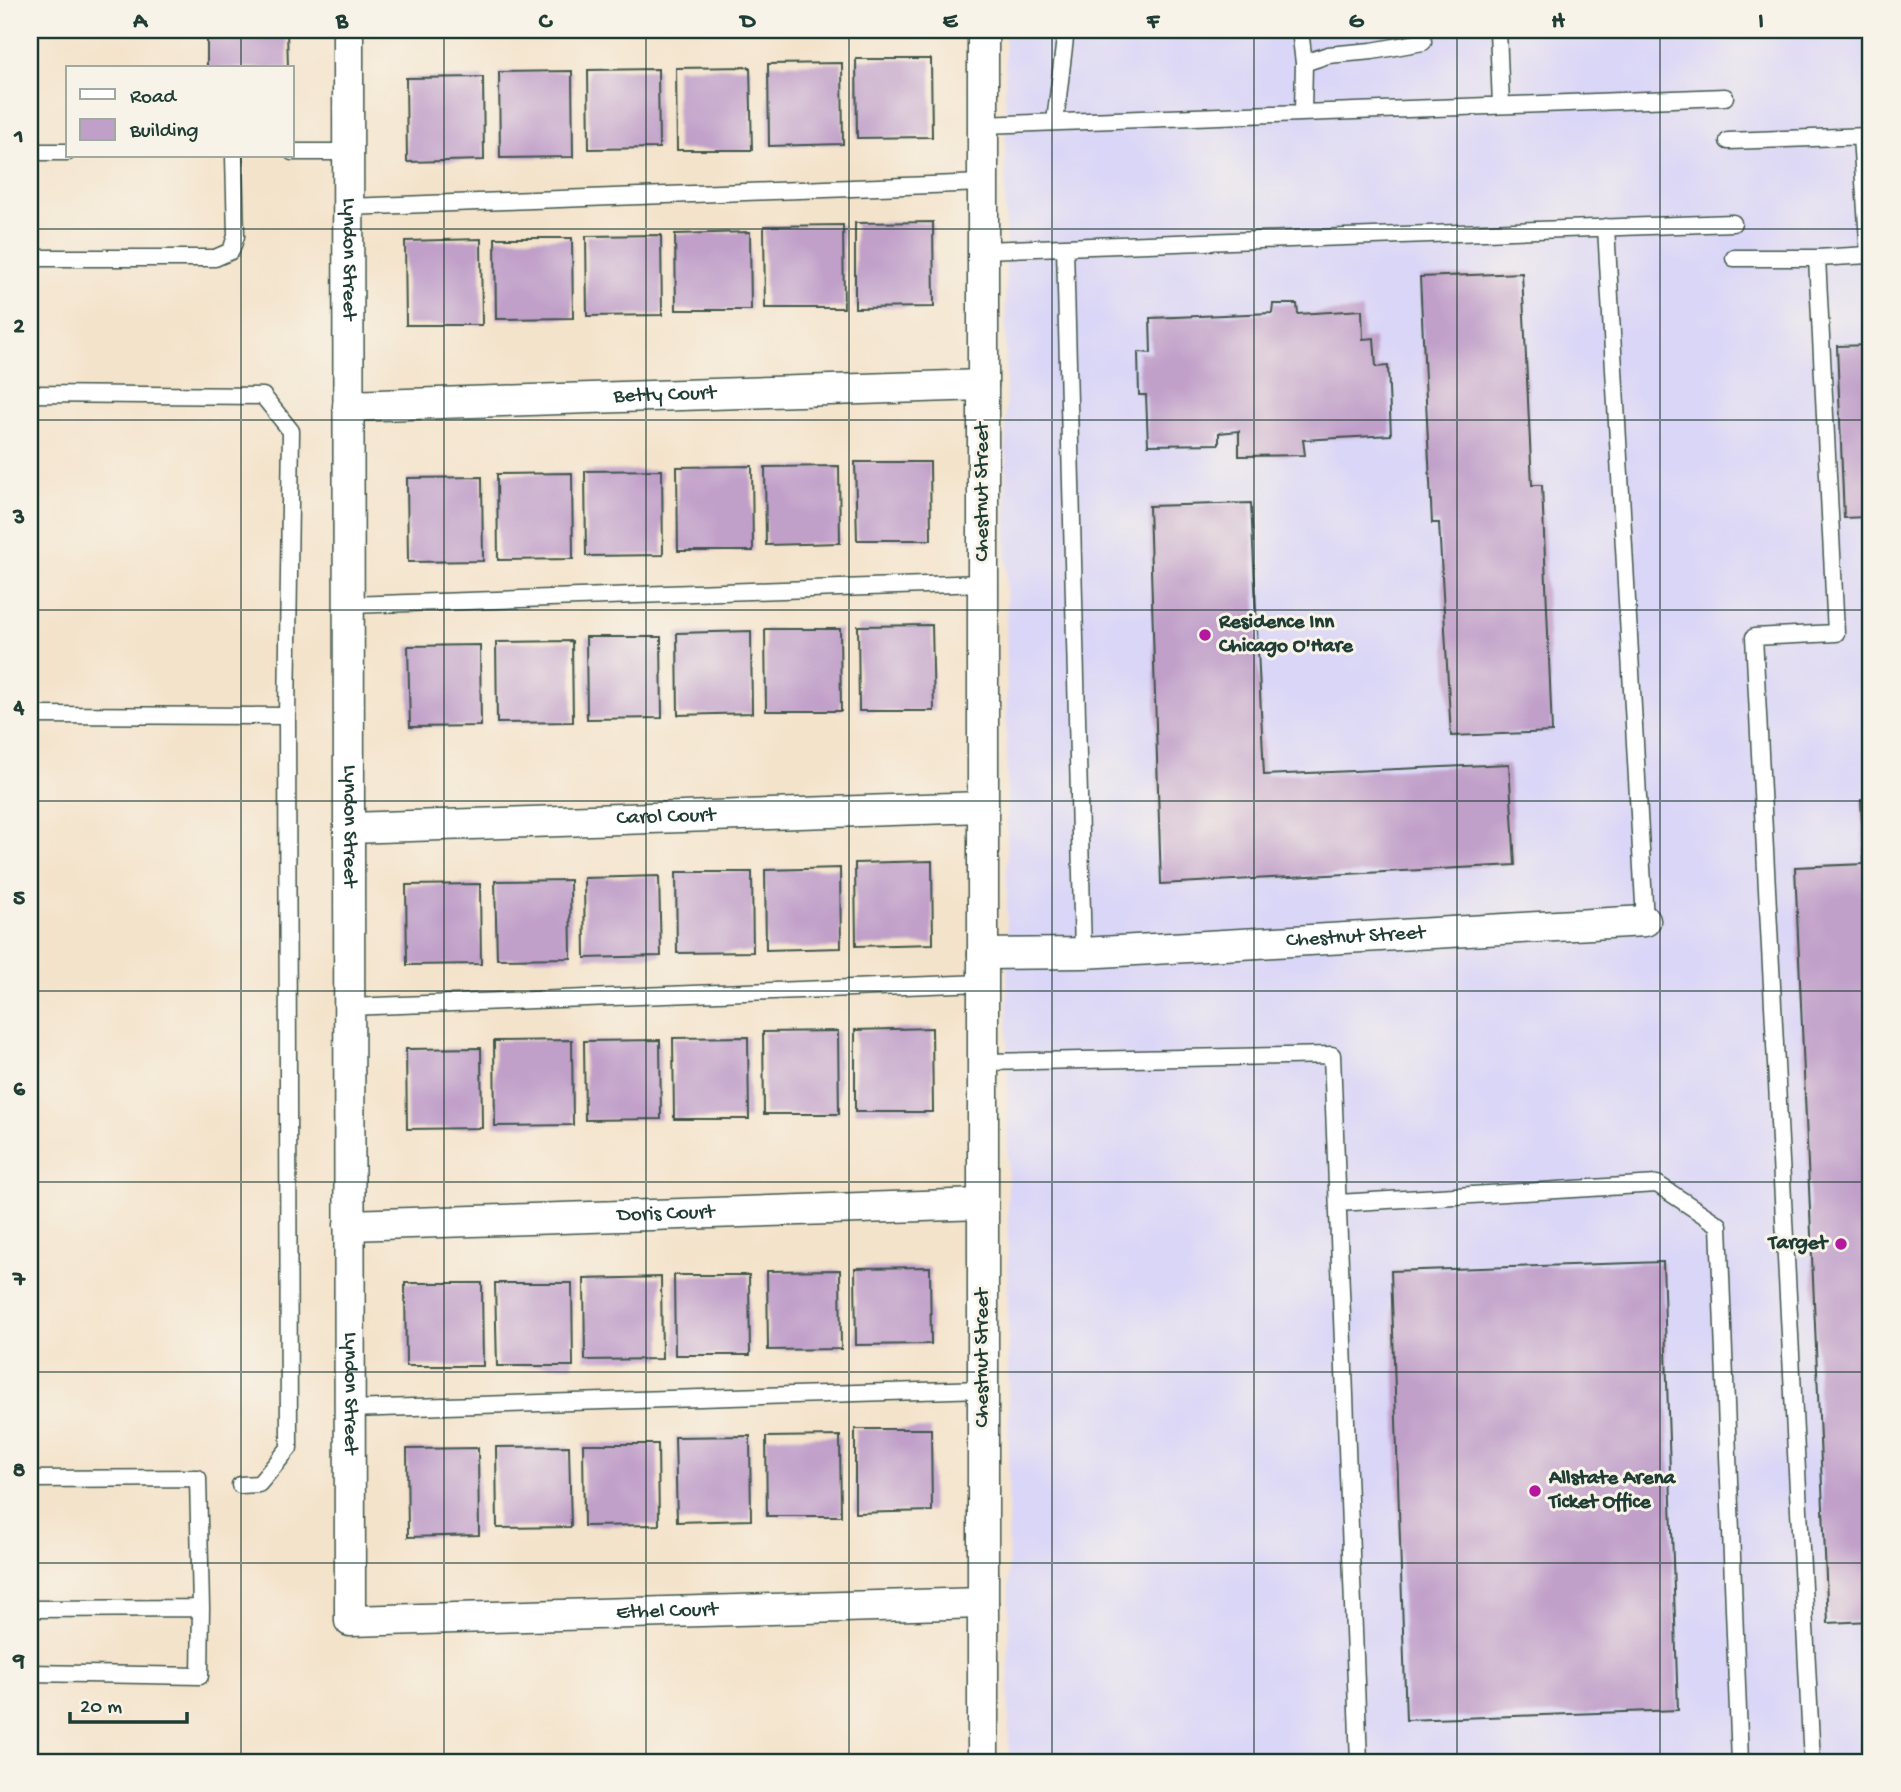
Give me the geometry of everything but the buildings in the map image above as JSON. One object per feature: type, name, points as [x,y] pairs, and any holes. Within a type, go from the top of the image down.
[{"type":"street","name":"Lyndon Street","points":[[348,30],[350,1621]]},
{"type":"street","name":"Chestnut Street","points":[[983,30],[983,1762]]},
{"type":"street","name":"Betty Court","points":[[348,406],[983,385]]},
{"type":"street","name":"Carol Court","points":[[349,828],[983,807]]},
{"type":"street","name":"Chestnut Street","points":[[983,969],[1083,953],[1645,921]]},
{"type":"street","name":"Doris Court","points":[[349,1225],[983,1204]]},
{"type":"street","name":"Ethel Court","points":[[350,1621],[983,1603]]},
{"type":"lane","points":[[1055,122],[1066,30]]},
{"type":"lane","points":[[1300,30],[1304,63],[1303,112]]},
{"type":"lane","points":[[1304,63],[1328,55],[1423,42],[1422,30]]},
{"type":"lane","points":[[1498,30],[1500,105]]},
{"type":"lane","points":[[983,125],[1725,97]]},
{"type":"lane","points":[[1728,141],[1866,136],[1869,255],[1734,258]]},
{"type":"lane","points":[[30,152],[66,152]]},
{"type":"lane","points":[[294,152],[348,152]]},
{"type":"lane","points":[[30,258],[215,258],[231,251],[236,236],[234,158]]},
{"type":"lane","points":[[348,207],[983,183]]},
{"type":"lane","points":[[983,250],[1733,223]]},
{"type":"lane","points":[[1606,227],[1645,921]]},
{"type":"lane","points":[[1065,247],[1083,953]]},
{"type":"lane","points":[[1812,1762],[1754,637],[1836,633],[1817,258]]},
{"type":"lane","points":[[30,394],[263,396],[291,431],[287,716],[289,1448],[259,1484],[240,1485]]},
{"type":"lane","points":[[349,605],[983,583]]},
{"type":"lane","points":[[30,715],[287,716]]},
{"type":"lane","points":[[349,1007],[983,969]]},
{"type":"lane","points":[[983,1062],[1332,1055],[1359,1762]]},
{"type":"lane","points":[[1338,1203],[1657,1184],[1719,1225],[1740,1762]]},
{"type":"lane","points":[[349,1409],[983,1389]]},
{"type":"lane","points":[[30,1479],[198,1478],[201,1608],[200,1676],[30,1673]]},
{"type":"lane","points":[[30,1609],[201,1608]]},
{"type":"shaded area","points":[[1005,30],[1871,30],[1871,1762],[1009,1762]]},
{"type":"place","name":"Residence Inn Chicago O'Hare","points":[[1205,635]]},
{"type":"place","name":"Target","points":[[1841,1244]]},
{"type":"place","name":"Allstate Arena Ticket Office","points":[[1535,1491]]}]
